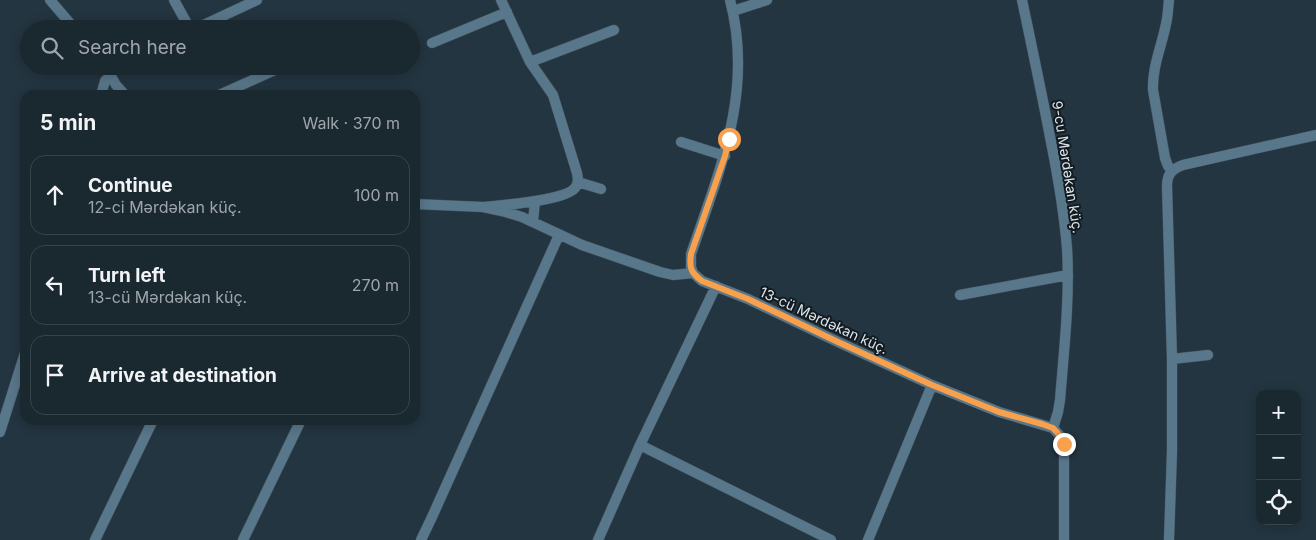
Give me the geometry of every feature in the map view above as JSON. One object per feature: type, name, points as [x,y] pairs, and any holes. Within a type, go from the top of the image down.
[{"type":"street","points":[[50,0],[67,20]]},
{"type":"street","points":[[174,0],[185,20]]},
{"type":"street","points":[[214,20],[257,0]]},
{"type":"street","points":[[420,204],[483,207],[535,201],[568,193],[575,188],[578,182],[577,173],[553,95],[530,62],[501,0]]},
{"type":"street","points":[[483,207],[533,222],[582,245],[660,272],[673,275],[692,273],[691,254],[725,156],[733,120],[738,80],[738,39],[730,0]]},
{"type":"street","points":[[733,11],[767,0]]},
{"type":"street","name":"9-cu Mərdəkan küç.","points":[[1022,0],[1039,78],[1064,216],[1068,275],[1067,308],[1060,400],[1053,428]]},
{"type":"street","points":[[1169,0],[1167,22],[1157,60],[1153,90],[1165,158],[1172,171]]},
{"type":"street","points":[[432,43],[507,12]]},
{"type":"street","points":[[530,62],[614,30]]},
{"type":"street","points":[[102,90],[106,75]]},
{"type":"street","points":[[110,75],[121,90]]},
{"type":"street","points":[[230,90],[264,75]]},
{"type":"street","points":[[1169,540],[1172,451],[1172,359],[1168,176],[1172,171],[1183,165],[1316,135]]},
{"type":"street","points":[[681,142],[725,156]]},
{"type":"street","points":[[578,182],[601,189]]},
{"type":"street","points":[[533,222],[535,201]]},
{"type":"street","points":[[420,540],[559,235]]},
{"type":"street","name":"13-cü Mərdəkan küç.","points":[[692,273],[702,281],[748,299],[932,385],[999,412],[1053,428]]},
{"type":"street","points":[[960,295],[1068,275]]},
{"type":"street","points":[[598,540],[640,445],[716,286]]},
{"type":"street","points":[[1172,359],[1208,355]]},
{"type":"street","points":[[0,432],[20,369]]},
{"type":"street","points":[[868,540],[932,385]]},
{"type":"street","points":[[95,540],[151,425]]},
{"type":"street","points":[[243,540],[299,425]]},
{"type":"street","points":[[1053,428],[1062,438],[1064,444],[1064,540]]},
{"type":"street","points":[[640,445],[831,540]]},
{"type":"route","points":[[729,139],[725,156],[691,254],[692,273],[697,278],[748,299],[932,385],[999,412],[1053,428],[1058,432],[1064,444]]}]
